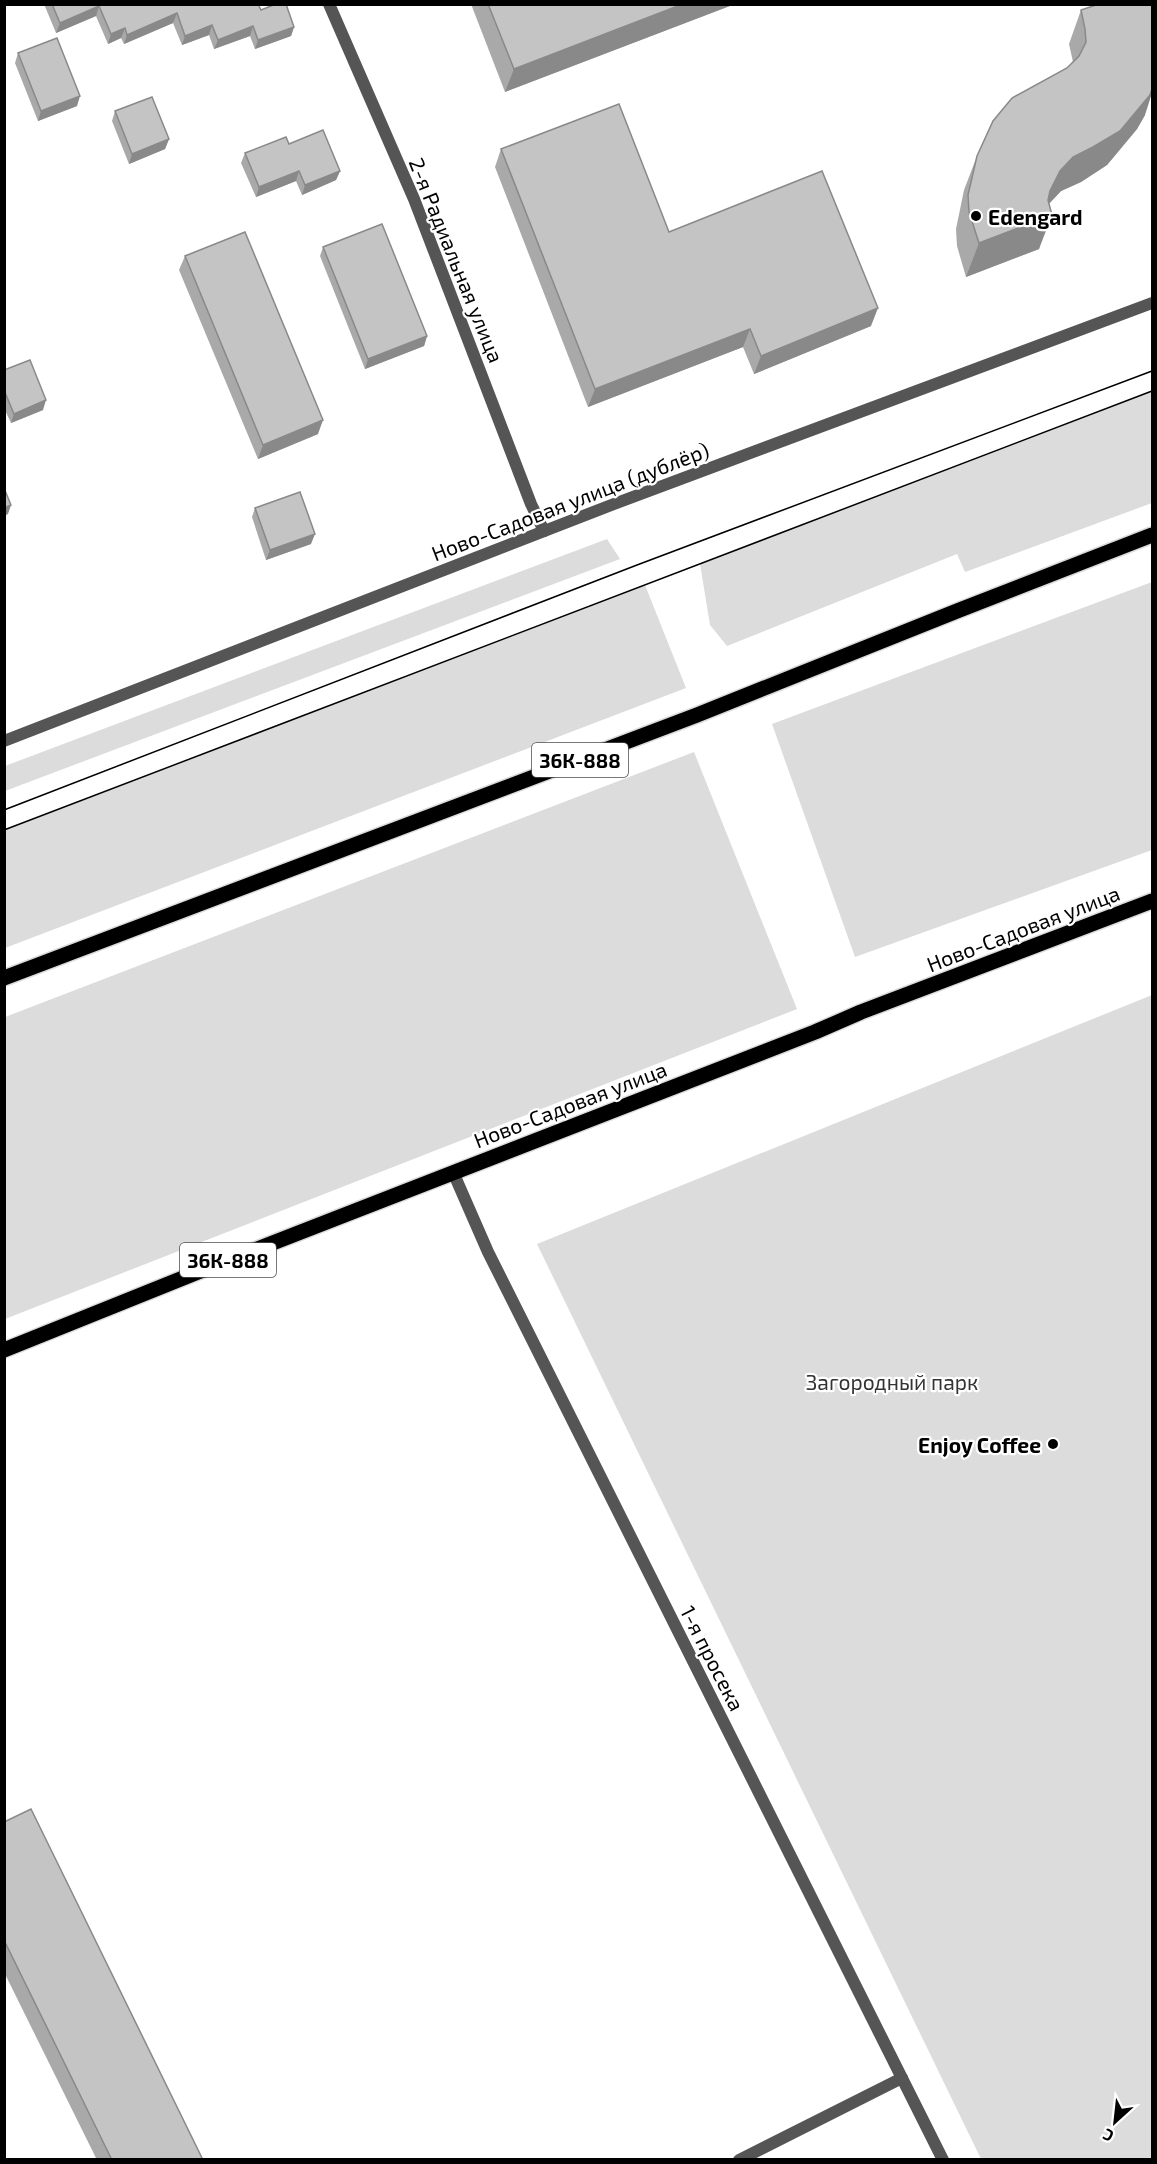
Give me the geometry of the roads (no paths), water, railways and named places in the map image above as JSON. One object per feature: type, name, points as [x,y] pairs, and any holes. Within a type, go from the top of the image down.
[{"type":"main road","name":"36К-888","points":[[4,978],[697,715],[1152,535]]},
{"type":"main road","name":"Ново-Садовая улица","points":[[4,1350],[861,1012],[1152,901]]},
{"type":"street","name":"2-я Радиальная улица","points":[[329,4],[414,199],[543,531]]},
{"type":"street","name":"Ново-Садовая улица (дублёр)","points":[[4,741],[543,531],[1152,303]]},
{"type":"street","name":"1-я просека","points":[[453,1172],[488,1252],[943,2160]]},
{"type":"street","points":[[739,2160],[902,2078]]},
{"type":"tram line","points":[[4,810],[637,565],[1152,371]]},
{"type":"tram line","points":[[4,830],[1152,391]]},
{"type":"place","name":"Edengard","points":[[976,216]]},
{"type":"place","name":"Enjoy Coffee","points":[[1053,1444]]},
{"type":"park label","name":"Загородный парк","points":[[892,1381]]}]
